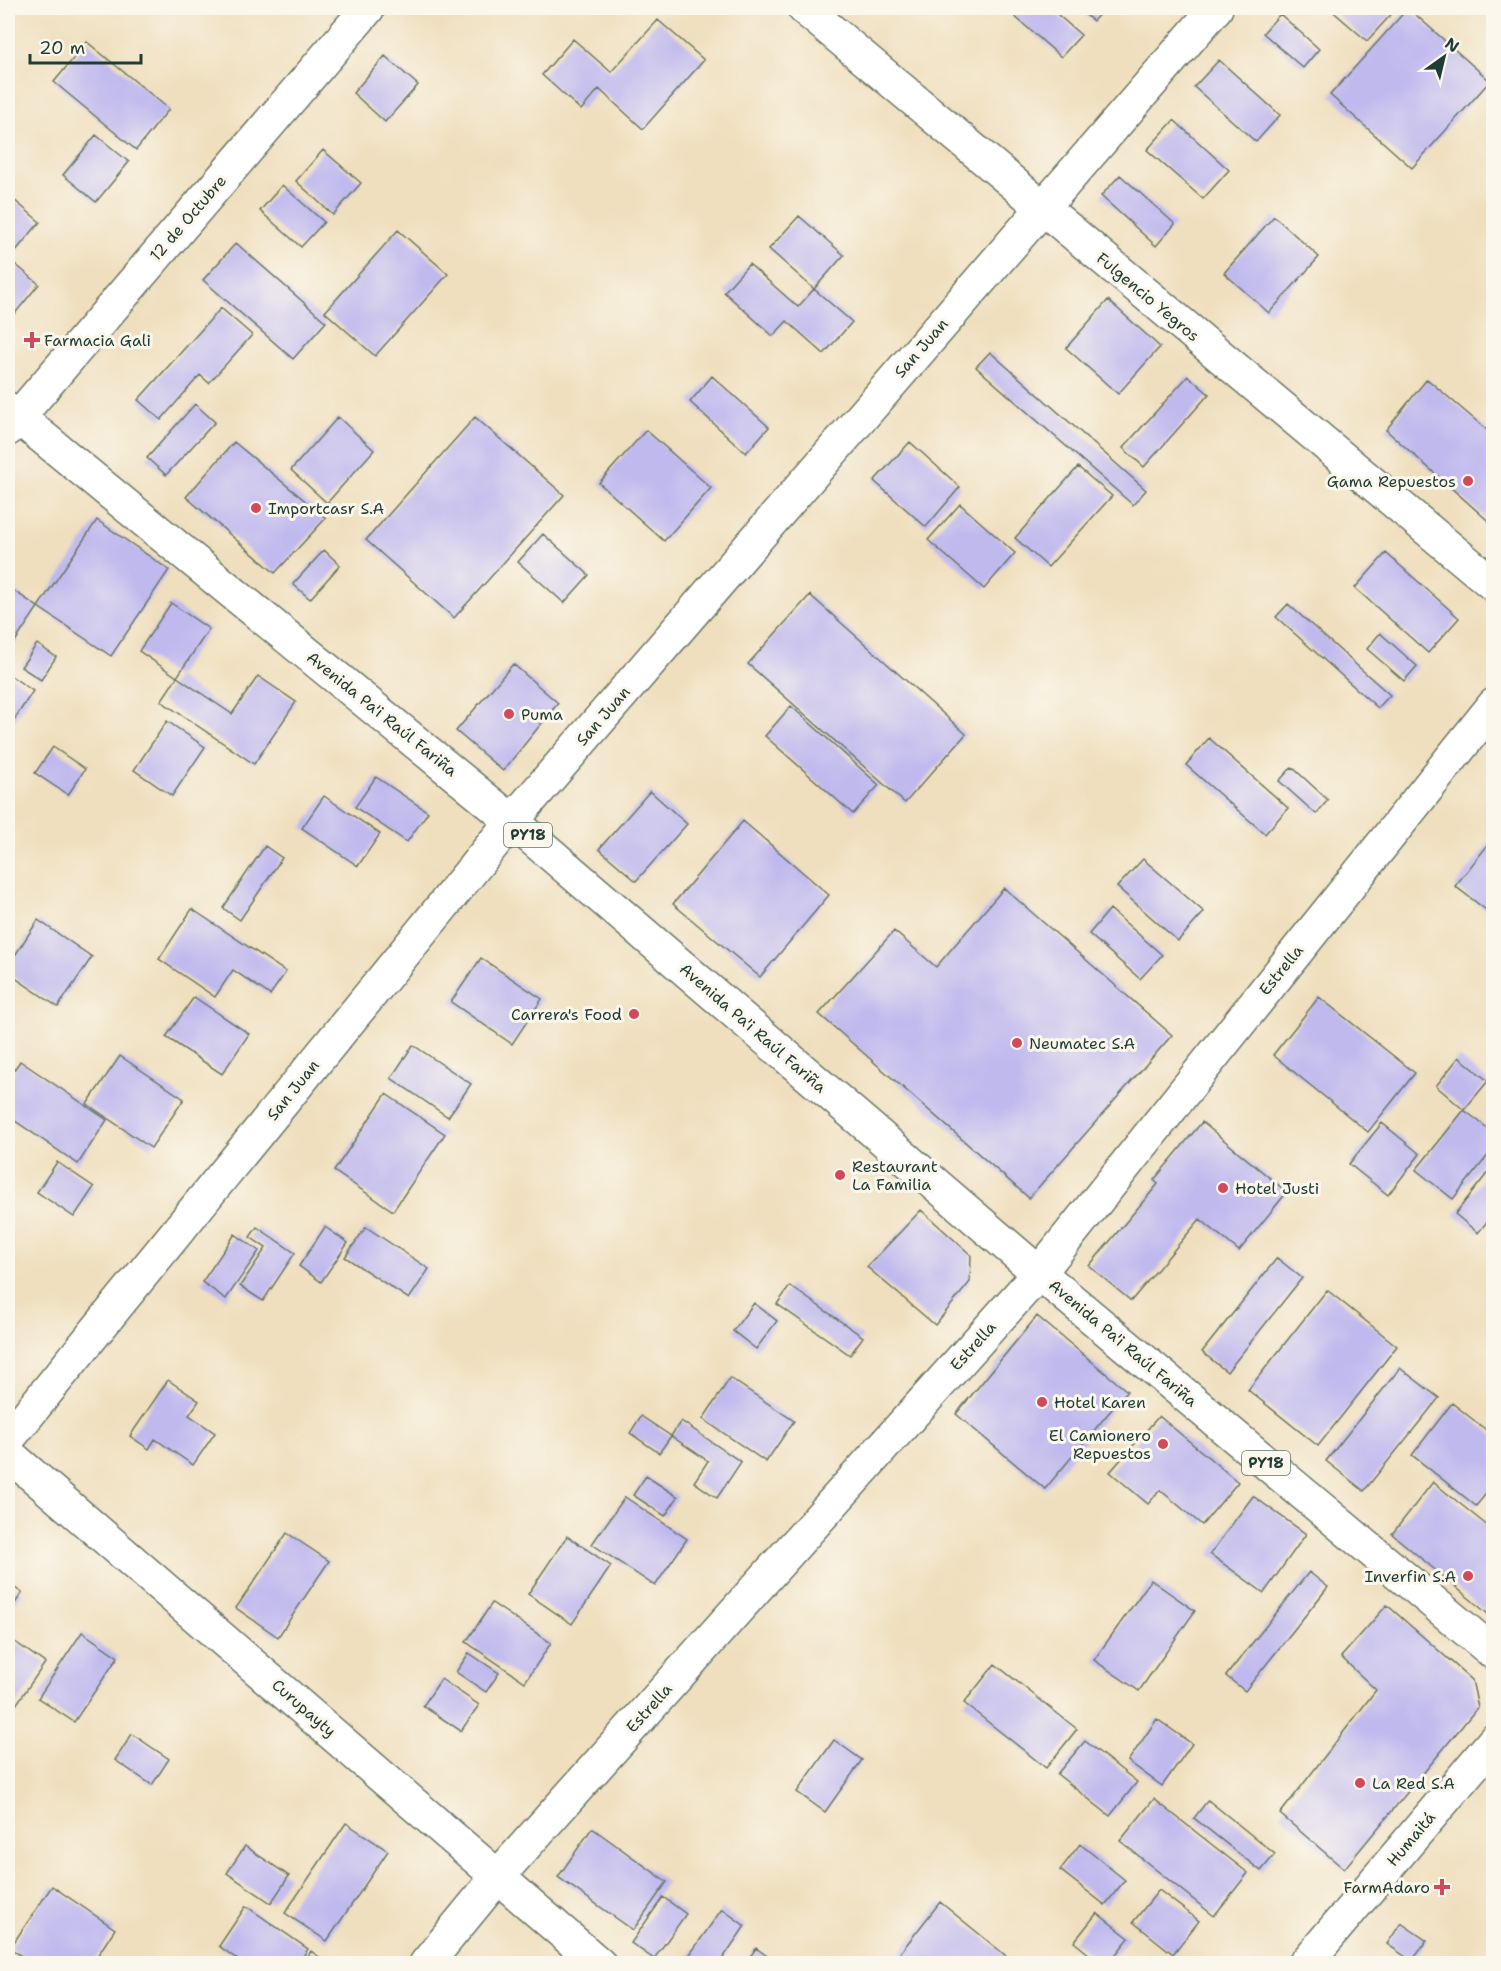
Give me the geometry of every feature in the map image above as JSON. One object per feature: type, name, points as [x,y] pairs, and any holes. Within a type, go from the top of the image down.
[{"type":"main road","name":"12 de Octubre","points":[[11,418],[368,8]]},
{"type":"main road","name":"Fulgencio Yegros","points":[[804,8],[1494,585]]},
{"type":"main road","name":"San Juan","points":[[8,1439],[512,821],[1216,8]]},
{"type":"main road","name":"Avenida Pa'i Raúl Fariña","points":[[11,418],[512,821],[1039,1273],[1494,1653]]},
{"type":"main road","name":"Estrella","points":[[426,1964],[499,1875],[1039,1273],[1494,705]]},
{"type":"main road","name":"Curupayty","points":[[8,1454],[499,1875],[598,1964]]},
{"type":"main road","name":"Humaitá","points":[[1305,1964],[1494,1742]]},
{"type":"building","points":[[1005,8],[1050,8],[1081,35],[1061,57]]},
{"type":"building","points":[[1077,8],[1105,8],[1093,21]]},
{"type":"building","points":[[1329,8],[1397,8],[1367,41]]},
{"type":"building","points":[[1408,8],[1490,81],[1412,168],[1330,95]]},
{"type":"building","points":[[1280,14],[1319,49],[1303,68],[1263,33]]},
{"type":"building","points":[[658,20],[704,60],[643,129],[599,89],[581,110],[542,75],[573,39],[611,72]]},
{"type":"building","points":[[87,42],[169,109],[136,150],[54,82]]},
{"type":"building","points":[[385,56],[418,85],[385,122],[353,93]]},
{"type":"building","points":[[1219,60],[1280,115],[1256,142],[1194,87]]},
{"type":"building","points":[[1174,120],[1229,170],[1203,199],[1147,150]]},
{"type":"building","points":[[96,135],[129,162],[96,202],[63,175]]},
{"type":"building","points":[[323,150],[361,183],[333,215],[296,181]]},
{"type":"building","points":[[1120,175],[1175,224],[1156,246],[1101,196]]},
{"type":"building","points":[[282,185],[324,222],[301,247],[260,211]]},
{"type":"building","points":[[13,199],[40,222],[9,259],[39,284],[8,322],[8,206]]},
{"type":"building","points":[[799,216],[844,255],[814,289],[769,249]]},
{"type":"building","points":[[1274,216],[1319,257],[1269,313],[1224,273]]},
{"type":"building","points":[[398,230],[448,274],[375,356],[325,312]]},
{"type":"building","points":[[236,243],[326,322],[293,359],[203,280]]},
{"type":"building","points":[[749,264],[798,307],[814,289],[852,322],[824,354],[787,321],[773,336],[724,292]]},
{"type":"building","points":[[1108,300],[1160,347],[1118,394],[1066,348]]},
{"type":"building","points":[[221,308],[252,335],[209,383],[200,375],[161,420],[138,400]]},
{"type":"building","points":[[990,352],[1146,490],[1133,505],[976,367]]},
{"type":"building","points":[[712,376],[769,427],[746,453],[690,402]]},
{"type":"building","points":[[1188,376],[1209,394],[1144,467],[1123,448]]},
{"type":"building","name":"Gama Repuestos","points":[[1427,379],[1494,436],[1494,526],[1386,430]]},
{"type":"building","points":[[195,404],[215,422],[166,475],[147,458]]},
{"type":"building","points":[[338,417],[374,450],[327,503],[291,470]]},
{"type":"building","points":[[475,417],[564,495],[454,618],[366,540]]},
{"type":"building","points":[[646,430],[711,488],[664,541],[599,483]]},
{"type":"building","name":"Importcasr S.A","points":[[234,442],[326,518],[275,573],[186,497]]},
{"type":"building","points":[[910,442],[960,487],[926,527],[874,481]]},
{"type":"building","points":[[1078,467],[1112,496],[1048,567],[1015,538]]},
{"type":"building","points":[[960,504],[1015,553],[984,589],[928,540]]},
{"type":"building","points":[[97,520],[169,570],[111,656],[38,607]]},
{"type":"building","points":[[543,534],[589,575],[564,603],[518,562]]},
{"type":"building","points":[[324,550],[340,565],[310,599],[293,584]]},
{"type":"building","points":[[1386,553],[1459,618],[1428,653],[1355,588]]},
{"type":"building","points":[[8,587],[38,607],[8,652]]},
{"type":"building","points":[[810,595],[966,734],[905,803],[748,664]]},
{"type":"building","points":[[171,603],[209,629],[177,677],[139,651]]},
{"type":"building","points":[[1288,604],[1390,695],[1378,708],[1276,617]]},
{"type":"building","points":[[1380,633],[1417,666],[1404,681],[1367,649]]},
{"type":"building","points":[[37,644],[56,657],[41,680],[21,667]]},
{"type":"building","points":[[513,664],[558,703],[503,771],[456,731]]},
{"type":"building","points":[[11,676],[33,691],[8,729],[8,682]]},
{"type":"building","points":[[258,676],[296,702],[254,764],[161,701],[177,677],[232,714]]},
{"type":"building","points":[[791,706],[879,785],[853,814],[765,736]]},
{"type":"building","points":[[167,721],[205,747],[172,796],[134,770]]},
{"type":"building","points":[[1209,738],[1288,808],[1265,834],[1186,765]]},
{"type":"building","points":[[53,747],[85,769],[68,795],[35,773]]},
{"type":"building","points":[[1292,767],[1328,800],[1316,814],[1279,781]]},
{"type":"building","points":[[376,777],[428,812],[407,842],[355,807]]},
{"type":"building","points":[[650,791],[687,824],[636,881],[599,849]]},
{"type":"building","points":[[324,796],[380,834],[358,866],[302,828]]},
{"type":"building","points":[[743,821],[829,895],[760,977],[673,904]]},
{"type":"building","points":[[1491,841],[1494,843],[1494,916],[1455,886]]},
{"type":"building","points":[[265,846],[282,858],[240,920],[223,908]]},
{"type":"building","points":[[1143,859],[1204,912],[1178,941],[1117,887]]},
{"type":"building","name":"Neumatec S.A","points":[[1004,888],[1172,1035],[1029,1198],[819,1014],[894,931],[936,967]]},
{"type":"building","points":[[192,909],[286,972],[270,995],[233,970],[215,997],[159,959]]},
{"type":"building","points":[[1110,909],[1162,955],[1140,979],[1089,934]]},
{"type":"building","points":[[38,920],[92,957],[58,1007],[8,973],[8,966]]},
{"type":"building","points":[[481,958],[542,999],[512,1044],[451,1002]]},
{"type":"building","points":[[194,997],[249,1034],[222,1074],[166,1037]]},
{"type":"building","points":[[1319,997],[1415,1073],[1368,1132],[1273,1055]]},
{"type":"building","points":[[413,1045],[471,1084],[448,1117],[391,1078]]},
{"type":"building","points":[[120,1056],[184,1099],[151,1148],[87,1104]]},
{"type":"building","points":[[1459,1057],[1488,1081],[1464,1110],[1436,1086]]},
{"type":"building","points":[[20,1061],[107,1120],[78,1164],[8,1116],[8,1079]]},
{"type":"building","points":[[386,1094],[445,1134],[393,1211],[334,1171]]},
{"type":"building","points":[[1464,1110],[1494,1133],[1494,1148],[1453,1199],[1416,1170]]},
{"type":"building","points":[[1202,1122],[1287,1192],[1239,1251],[1200,1219],[1131,1301],[1089,1266],[1158,1184],[1154,1180]]},
{"type":"building","points":[[1382,1123],[1420,1154],[1388,1195],[1349,1164]]},
{"type":"building","points":[[57,1162],[94,1187],[74,1217],[37,1192]]},
{"type":"building","points":[[1494,1165],[1494,1213],[1478,1233],[1455,1214]]},
{"type":"building","points":[[921,1210],[971,1255],[970,1282],[935,1325],[867,1267]]},
{"type":"building","points":[[257,1227],[295,1253],[263,1301],[240,1286],[266,1248],[250,1237]]},
{"type":"building","points":[[325,1227],[348,1243],[321,1282],[299,1266]]},
{"type":"building","points":[[366,1227],[429,1269],[409,1299],[345,1257]]},
{"type":"building","points":[[235,1234],[259,1251],[226,1299],[202,1282]]},
{"type":"building","points":[[1277,1258],[1302,1278],[1227,1372],[1202,1352]]},
{"type":"building","points":[[790,1286],[863,1337],[850,1355],[777,1304]]},
{"type":"building","points":[[1327,1290],[1397,1346],[1318,1446],[1248,1390]]},
{"type":"building","points":[[754,1303],[777,1321],[756,1349],[733,1331]]},
{"type":"building","name":"Hotel Karen","points":[[1037,1316],[1127,1391],[1045,1489],[956,1414]]},
{"type":"building","points":[[1400,1368],[1439,1398],[1364,1491],[1326,1461]]},
{"type":"building","points":[[730,1378],[794,1421],[766,1462],[703,1419]]},
{"type":"building","points":[[168,1380],[199,1401],[189,1415],[215,1433],[193,1465],[155,1439],[149,1449],[130,1436]]},
{"type":"building","points":[[1452,1403],[1494,1436],[1494,1484],[1476,1506],[1412,1455]]},
{"type":"building","points":[[641,1416],[671,1436],[659,1453],[630,1433]]},
{"type":"building","name":"El Camionero Repuestos","points":[[1159,1416],[1238,1482],[1202,1525],[1160,1490],[1148,1504],[1110,1472]]},
{"type":"building","points":[[681,1421],[741,1462],[717,1498],[694,1482],[708,1461],[671,1436]]},
{"type":"building","points":[[646,1476],[678,1497],[665,1516],[633,1495]]},
{"type":"building","name":"Inverfin S.A","points":[[1433,1482],[1494,1531],[1494,1619],[1392,1534]]},
{"type":"building","points":[[1253,1496],[1306,1534],[1264,1593],[1210,1554]]},
{"type":"building","points":[[625,1497],[687,1539],[655,1586],[592,1544]]},
{"type":"building","points":[[287,1533],[329,1561],[278,1637],[236,1608]]},
{"type":"building","points":[[567,1536],[611,1566],[572,1624],[528,1594]]},
{"type":"building","points":[[1309,1572],[1328,1587],[1245,1691],[1226,1676]]},
{"type":"building","points":[[1151,1580],[1195,1611],[1139,1691],[1094,1660]]},
{"type":"building","points":[[8,1583],[22,1593],[8,1614]]},
{"type":"building","points":[[492,1603],[551,1643],[525,1682],[466,1642]]},
{"type":"building","points":[[1387,1605],[1472,1680],[1478,1707],[1344,1869],[1280,1814],[1376,1690],[1341,1657]]},
{"type":"building","points":[[82,1632],[118,1657],[74,1722],[38,1698]]},
{"type":"building","points":[[8,1637],[45,1663],[14,1708],[8,1703]]},
{"type":"building","points":[[469,1653],[499,1673],[486,1692],[456,1672]]},
{"type":"building","points":[[995,1664],[1077,1729],[1046,1768],[964,1703]]},
{"type":"building","points":[[441,1679],[479,1705],[461,1731],[423,1706]]},
{"type":"building","points":[[1157,1719],[1192,1744],[1162,1786],[1128,1761]]},
{"type":"building","points":[[132,1734],[169,1759],[152,1785],[115,1760]]},
{"type":"building","points":[[834,1740],[862,1760],[825,1812],[797,1792]]},
{"type":"building","points":[[1085,1741],[1137,1782],[1110,1816],[1057,1774]]},
{"type":"building","points":[[1154,1799],[1248,1873],[1214,1916],[1120,1841]]},
{"type":"building","points":[[1208,1800],[1275,1854],[1261,1871],[1194,1818]]},
{"type":"building","points":[[346,1823],[388,1851],[327,1941],[285,1913]]},
{"type":"building","points":[[592,1828],[667,1882],[633,1930],[558,1877]]},
{"type":"building","points":[[1080,1844],[1125,1880],[1105,1905],[1060,1870]]},
{"type":"building","points":[[245,1846],[289,1876],[271,1903],[227,1873]]},
{"type":"building","points":[[52,1886],[115,1929],[92,1964],[33,1964],[10,1948]]},
{"type":"building","points":[[1159,1890],[1199,1921],[1173,1954],[1133,1922]]},
{"type":"building","points":[[663,1897],[686,1914],[654,1959],[631,1943]]},
{"type":"building","points":[[940,1902],[1016,1964],[913,1964],[900,1953]]},
{"type":"building","points":[[246,1906],[308,1949],[298,1964],[244,1964],[219,1946]]},
{"type":"building","points":[[722,1909],[745,1926],[719,1964],[683,1964]]},
{"type":"building","points":[[1097,1913],[1129,1938],[1108,1964],[1101,1964],[1074,1942]]},
{"type":"building","points":[[1401,1923],[1427,1941],[1412,1961],[1387,1944]]},
{"type":"building","points":[[756,1948],[778,1964],[745,1964]]},
{"type":"building","points":[[311,1951],[329,1964],[303,1964]]},
{"type":"place","name":"Farmacia Gali","points":[[32,340]]},
{"type":"place","name":"Gama Repuestos","points":[[1468,481]]},
{"type":"place","name":"Importcasr S.A","points":[[256,508]]},
{"type":"place","name":"Puma","points":[[509,714]]},
{"type":"place","name":"Carrera's Food","points":[[634,1014]]},
{"type":"place","name":"Neumatec S.A","points":[[1017,1043]]},
{"type":"place","name":"Restaurant La Familia","points":[[840,1175]]},
{"type":"place","name":"Hotel Justi","points":[[1223,1188]]},
{"type":"place","name":"Hotel Karen","points":[[1042,1402]]},
{"type":"place","name":"El Camionero Repuestos","points":[[1163,1444]]},
{"type":"place","name":"Inverfin S.A","points":[[1468,1576]]},
{"type":"place","name":"La Red S.A","points":[[1360,1783]]},
{"type":"place","name":"FarmAdaro","points":[[1442,1887]]}]
